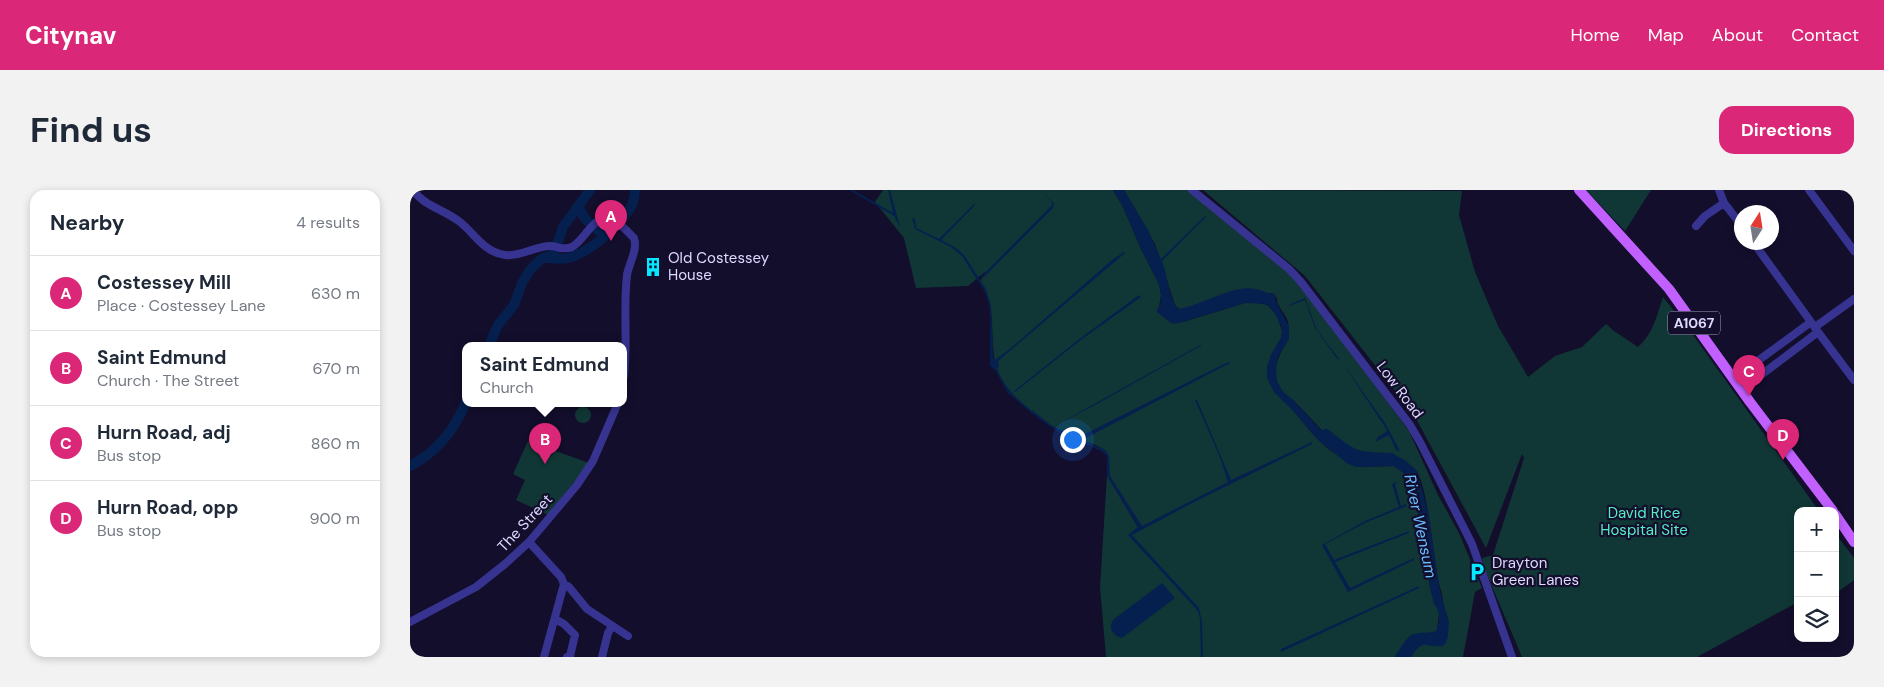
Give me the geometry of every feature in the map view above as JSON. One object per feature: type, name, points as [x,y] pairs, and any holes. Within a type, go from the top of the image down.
[{"type":"main road","name":"A1067","points":[[1579,190],[1669,289],[1741,381],[1750,402],[1830,507]]},
{"type":"main road","points":[[1839,520],[1854,542]]},
{"type":"street","points":[[413,190],[420,199],[460,221],[476,238],[496,253],[518,255],[547,246],[558,248],[574,246],[598,221],[604,218],[611,219],[625,229],[634,238],[636,245],[628,272],[625,295],[626,342]]},
{"type":"street","name":"Low Road","points":[[1192,190],[1289,269],[1301,282],[1410,425],[1472,544],[1512,657]]},
{"type":"street","points":[[1719,190],[1724,203],[1734,216]]},
{"type":"street","points":[[1809,190],[1854,251]]},
{"type":"street","points":[[1695,223],[1724,203]]},
{"type":"street","points":[[1759,250],[1854,380]]},
{"type":"street","points":[[1741,381],[1748,368],[1815,327],[1854,299]]},
{"type":"street","points":[[1741,381],[1757,378],[1815,327]]},
{"type":"street","name":"The Street","points":[[410,622],[476,587],[529,542],[577,485],[593,461],[616,407]]},
{"type":"street","points":[[529,542],[587,609],[625,637]]},
{"type":"street","points":[[544,657],[564,584]]},
{"type":"street","points":[[554,620],[564,624],[575,634],[570,656],[567,657]]},
{"type":"street","points":[[602,657],[608,633],[612,626]]},
{"type":"green space","points":[[883,190],[1113,190],[1123,207],[1159,284],[1161,295],[1159,307],[1183,322],[1245,303],[1268,305],[1277,316],[1282,331],[1281,338],[1271,355],[1267,378],[1311,432],[1327,448],[1356,467],[1394,466],[1404,473],[1409,480],[1415,497],[1430,588],[1439,613],[1437,631],[1429,637],[1440,635],[1443,598],[1438,579],[1423,488],[1415,469],[1399,458],[1392,456],[1368,461],[1353,457],[1336,444],[1283,391],[1276,379],[1275,372],[1276,364],[1288,337],[1289,329],[1288,322],[1278,304],[1277,298],[1272,293],[1254,293],[1194,311],[1181,311],[1175,305],[1155,244],[1124,190],[1188,190],[1284,268],[1312,301],[1409,431],[1438,495],[1459,533],[1482,588],[1475,592],[1463,657],[1401,657],[1409,643],[1395,657],[1203,657],[1203,654],[1202,657],[1106,657],[1100,587],[1107,475],[1140,531],[1141,526],[1111,479],[1107,452],[1053,427],[1026,407],[1004,383],[994,358],[990,305],[980,281],[986,271],[968,286],[916,288],[904,238],[875,202]]},
{"type":"green space","name":"David Rice Hospital Site","points":[[1203,190],[1462,191],[1459,215],[1475,272],[1498,326],[1528,377],[1555,356],[1582,347],[1606,324],[1638,347],[1651,330],[1663,297],[1696,339],[1816,507],[1794,507],[1794,604],[1697,657],[1522,657],[1485,570],[1482,558],[1493,555],[1524,458],[1522,454],[1486,548],[1414,415],[1305,276]]},
{"type":"green space","points":[[1586,190],[1651,190],[1625,231]]},
{"type":"green space","points":[[583,407],[591,415],[583,423],[575,415]]},
{"type":"green space","points":[[528,441],[589,463],[548,515],[516,500],[525,480],[513,474]]},
{"type":"green space","points":[[1839,538],[1854,558],[1854,580],[1839,591]]},
{"type":"water","points":[[849,190],[853,190],[893,213],[888,190],[890,190],[900,227],[894,216]]},
{"type":"water","points":[[1039,190],[1054,203],[1053,208],[982,279],[981,277],[1052,205],[1052,202]]},
{"type":"water","points":[[1113,190],[1124,190],[1148,230],[1161,259],[1206,217],[1162,261],[1172,299],[1178,310],[1185,312],[1198,311],[1242,294],[1259,292],[1275,294],[1276,302],[1289,326],[1289,339],[1278,357],[1276,369],[1277,381],[1283,392],[1320,429],[1355,459],[1368,460],[1395,455],[1405,460],[1417,471],[1428,512],[1440,591],[1449,622],[1448,636],[1443,646],[1422,645],[1411,657],[1395,657],[1414,639],[1435,634],[1439,622],[1439,613],[1434,604],[1430,588],[1415,497],[1409,480],[1404,473],[1394,466],[1356,467],[1348,464],[1319,441],[1274,392],[1267,378],[1267,366],[1281,338],[1282,331],[1281,325],[1272,309],[1265,304],[1245,303],[1175,324],[1157,312],[1157,308],[1160,307],[1161,295],[1159,284],[1123,207]]},
{"type":"water","points":[[974,204],[941,240],[964,255],[986,289],[991,306],[993,356],[995,360],[1112,260],[1125,253],[998,361],[999,366],[997,369],[1003,381],[1015,396],[1030,409],[1029,411],[1008,393],[995,370],[990,366],[990,309],[985,292],[962,256],[951,247],[915,229],[912,218],[915,219],[916,228],[939,239]]},
{"type":"water","points":[[1139,295],[1141,297],[1014,391],[1078,340]]},
{"type":"water","points":[[1305,298],[1317,330],[1338,360],[1315,328],[1305,300],[1289,306]]},
{"type":"water","points":[[1200,345],[1202,345],[1055,426]]},
{"type":"water","points":[[1341,361],[1385,423],[1400,451],[1396,450],[1389,435],[1375,442],[1387,430]]},
{"type":"water","points":[[1228,362],[1230,363],[1082,440],[1105,450],[1109,455],[1110,476],[1142,526],[1228,482],[1219,455],[1195,400],[1197,400],[1231,480],[1312,442],[1312,444],[1132,535],[1199,608],[1202,622],[1203,657],[1201,657],[1198,611],[1128,535],[1138,527],[1107,476],[1107,456],[1093,447],[1062,434],[1030,412],[1032,410],[1051,425],[1077,438]]},
{"type":"water","points":[[1398,481],[1395,484],[1401,506],[1406,504],[1407,506],[1367,522],[1325,544],[1334,560],[1409,531],[1409,533],[1335,562],[1350,588],[1414,558],[1414,560],[1348,592],[1322,545],[1365,521],[1399,507],[1392,484]]},
{"type":"water","points":[[1162,583],[1175,598],[1122,638],[1116,636],[1111,630],[1111,624],[1114,619]]},
{"type":"water","points":[[1419,586],[1419,588],[1281,652],[1281,649]]},
{"type":"waterway","name":"River Wensum","points":[[490,342],[498,325],[514,305],[522,283],[530,270],[541,259],[554,254],[563,227],[590,190]]},
{"type":"waterway","name":"River Wensum","points":[[547,258],[560,259],[571,257],[582,253],[598,242],[614,228],[627,212],[633,203],[635,190]]},
{"type":"waterway","name":"River Wensum","points":[[579,206],[586,219],[605,236]]},
{"type":"waterway","name":"River Wensum","points":[[1177,314],[1199,309],[1223,299],[1246,293],[1257,294],[1267,299]]},
{"type":"waterway","name":"River Wensum","points":[[410,466],[437,447],[451,430],[464,407]]},
{"type":"waterway","name":"River Wensum","points":[[1326,434],[1356,454],[1391,458]]},
{"type":"waterway","name":"River Wensum","points":[[1401,657],[1414,639],[1440,635]]},
{"type":"place","name":"Costessey Mill","points":[[611,241]]},
{"type":"place","name":"Old Costessey House","points":[[653,267]]},
{"type":"place","name":"Hurn Road, adj","points":[[1749,396]]},
{"type":"place","name":"Hurn Road, opp","points":[[1783,460]]},
{"type":"place","name":"Saint Edmund","points":[[545,464]]},
{"type":"place","name":"Drayton Green Lanes","points":[[1477,572]]}]
